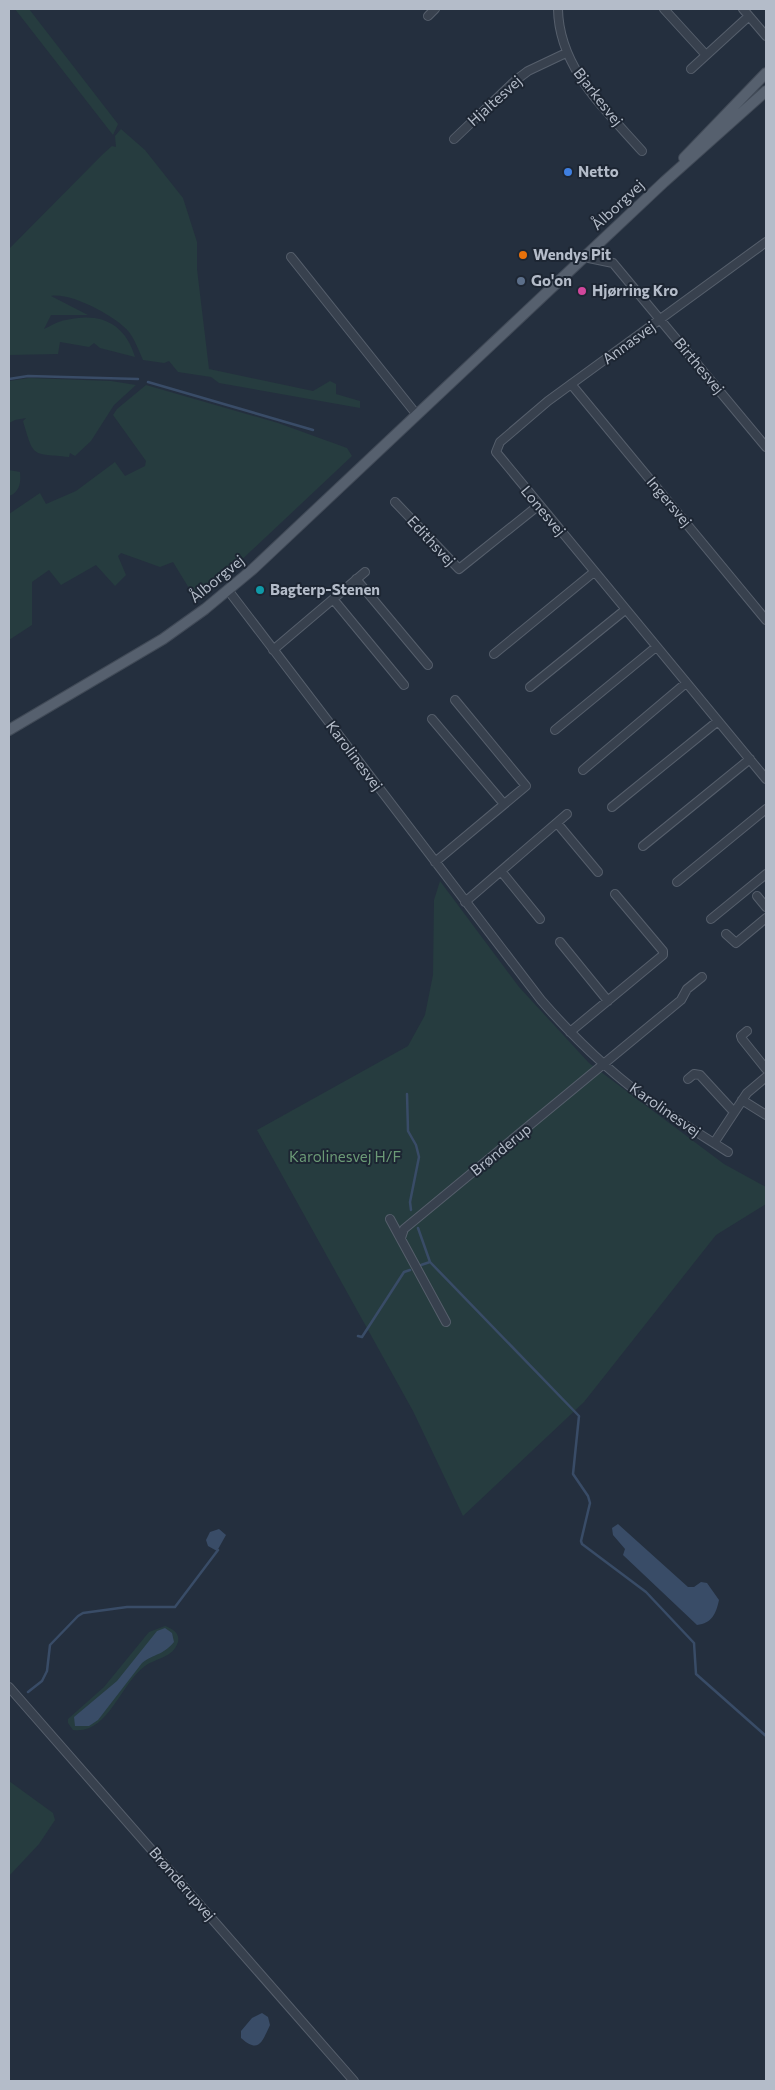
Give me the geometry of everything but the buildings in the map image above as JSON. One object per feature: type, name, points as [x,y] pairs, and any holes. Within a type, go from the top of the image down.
[{"type":"main road","name":"Ålborgvej","points":[[664,182],[695,145],[766,74]]},
{"type":"main road","name":"Ålborgvej","points":[[9,730],[163,639],[228,590],[324,503],[664,182],[766,91]]},
{"type":"street","points":[[428,16],[435,9]]},
{"type":"street","name":"Bjarkesvej","points":[[558,9],[560,34],[566,53],[580,78],[642,151]]},
{"type":"street","points":[[664,9],[706,55]]},
{"type":"street","points":[[743,9],[766,36]]},
{"type":"street","points":[[691,69],[749,16]]},
{"type":"street","name":"Hjaltesvej","points":[[454,139],[516,80],[528,71],[566,53]]},
{"type":"street","name":"Annasvej","points":[[496,449],[500,442],[523,422],[571,384],[766,242]]},
{"type":"street","points":[[291,257],[416,415]]},
{"type":"street","name":"Birthesvej","points":[[584,257],[613,263],[766,447]]},
{"type":"street","name":"Ingersvej","points":[[571,384],[766,620]]},
{"type":"street","name":"Lonesvej","points":[[496,449],[497,455],[766,779]]},
{"type":"street","name":"Edithsvej","points":[[395,502],[459,569],[539,505]]},
{"type":"street","points":[[273,650],[365,572]]},
{"type":"street","points":[[494,654],[594,572]]},
{"type":"street","points":[[356,579],[428,666]]},
{"type":"street","name":"Karolinesvej","points":[[228,590],[514,968],[570,1032],[604,1065],[654,1105],[728,1152]]},
{"type":"street","points":[[334,599],[404,685]]},
{"type":"street","points":[[530,687],[625,610]]},
{"type":"street","points":[[556,730],[656,647]]},
{"type":"street","points":[[583,770],[686,683]]},
{"type":"street","points":[[435,862],[526,784],[455,700]]},
{"type":"street","points":[[432,719],[504,804]]},
{"type":"street","points":[[612,807],[718,721]]},
{"type":"street","points":[[643,846],[750,759]]},
{"type":"street","points":[[677,882],[766,809]]},
{"type":"street","points":[[465,902],[568,814]]},
{"type":"street","points":[[557,823],[598,872]]},
{"type":"street","points":[[501,871],[540,918]]},
{"type":"street","points":[[711,919],[766,874]]},
{"type":"street","points":[[570,1032],[664,954],[615,894]]},
{"type":"street","points":[[757,896],[766,907]]},
{"type":"street","points":[[726,934],[736,943],[766,918]]},
{"type":"street","points":[[560,942],[608,1001]]},
{"type":"street","points":[[604,1065],[681,1000],[687,990],[702,977]]},
{"type":"street","points":[[747,1031],[741,1036],[742,1039],[766,1068]]},
{"type":"street","name":"Brønderup","points":[[401,1238],[404,1229],[604,1065]]},
{"type":"street","points":[[688,1079],[694,1074],[700,1075],[734,1112]]},
{"type":"street","points":[[714,1144],[742,1100],[766,1077]]},
{"type":"street","points":[[742,1100],[766,1115]]},
{"type":"street","points":[[390,1219],[446,1322]]},
{"type":"street","name":"Brønderupvej","points":[[9,1687],[354,2081]]},
{"type":"green space","points":[[15,9],[29,9],[118,124],[113,135]]},
{"type":"green space","points":[[121,129],[145,150],[183,198],[197,242],[197,269],[209,369],[313,391],[330,381],[336,384],[336,394],[360,401],[360,408],[219,383],[211,377],[178,372],[169,361],[164,363],[143,360],[129,332],[114,319],[81,301],[59,296],[51,296],[88,315],[51,315],[44,329],[57,322],[66,320],[78,318],[100,319],[118,328],[131,345],[135,357],[100,348],[94,343],[89,347],[60,342],[58,354],[9,355],[9,249],[102,155],[112,146],[116,147],[115,136]]},
{"type":"green space","points":[[29,378],[111,381],[136,385],[114,405],[91,441],[75,456],[70,453],[69,457],[36,452],[30,442],[23,421],[26,418],[9,423],[9,381]]},
{"type":"green space","points":[[146,385],[278,423],[347,448],[352,456],[234,567],[195,598],[173,562],[160,567],[121,553],[118,556],[126,575],[115,586],[96,565],[61,585],[49,570],[32,582],[32,625],[9,640],[9,514],[40,493],[46,504],[76,491],[115,462],[125,476],[145,466],[146,461],[113,415],[117,409]]},
{"type":"green space","points":[[9,470],[20,472],[20,483],[16,492],[9,496]]},
{"type":"green space","name":"Karolinesvej H/F","points":[[440,881],[519,987],[589,1063],[724,1164],[766,1187],[766,1204],[716,1235],[584,1402],[463,1516],[413,1411],[257,1130],[408,1046],[425,1015],[433,975],[434,900]]},
{"type":"green space","points":[[165,1626],[177,1634],[178,1642],[176,1647],[168,1655],[149,1663],[136,1674],[113,1707],[96,1725],[85,1729],[73,1730],[68,1723],[68,1719],[104,1687],[149,1632]]},
{"type":"green space","points":[[9,1781],[53,1813],[55,1820],[39,1844],[9,1876]]},
{"type":"water","points":[[618,1524],[688,1587],[694,1587],[701,1582],[707,1583],[719,1600],[715,1614],[710,1620],[697,1625],[623,1555],[625,1549],[613,1535],[612,1528]]},
{"type":"water","points":[[219,1529],[226,1535],[217,1551],[208,1546],[206,1540],[210,1532]]},
{"type":"water","points":[[165,1628],[172,1633],[174,1642],[166,1650],[142,1663],[98,1720],[89,1726],[75,1726],[74,1717],[117,1681],[157,1631]]},
{"type":"water","points":[[262,2013],[268,2017],[270,2025],[262,2041],[256,2045],[247,2043],[241,2038],[241,2031],[252,2018]]},
{"type":"waterway","points":[[9,379],[28,376],[138,379]]},
{"type":"waterway","points":[[148,382],[313,430]]},
{"type":"waterway","points":[[407,1094],[408,1131],[416,1145],[419,1157],[410,1202],[411,1210]]},
{"type":"waterway","points":[[418,1228],[430,1262],[579,1416],[573,1474],[588,1496],[590,1503],[581,1541],[582,1544],[646,1592],[694,1643],[696,1674],[766,1736]]},
{"type":"waterway","points":[[421,1265],[430,1262]]},
{"type":"waterway","points":[[358,1336],[362,1337],[404,1272],[410,1270]]},
{"type":"waterway","points":[[28,1692],[42,1681],[47,1671],[50,1645],[78,1616],[83,1613],[127,1607],[175,1607],[218,1550]]},
{"type":"place","name":"Netto","points":[[568,172]]},
{"type":"place","name":"Wendys Pit","points":[[523,255]]},
{"type":"place","name":"Go'on","points":[[521,281]]},
{"type":"place","name":"Hjørring Kro","points":[[582,291]]},
{"type":"place","name":"Bagterp-Stenen","points":[[260,590]]}]
